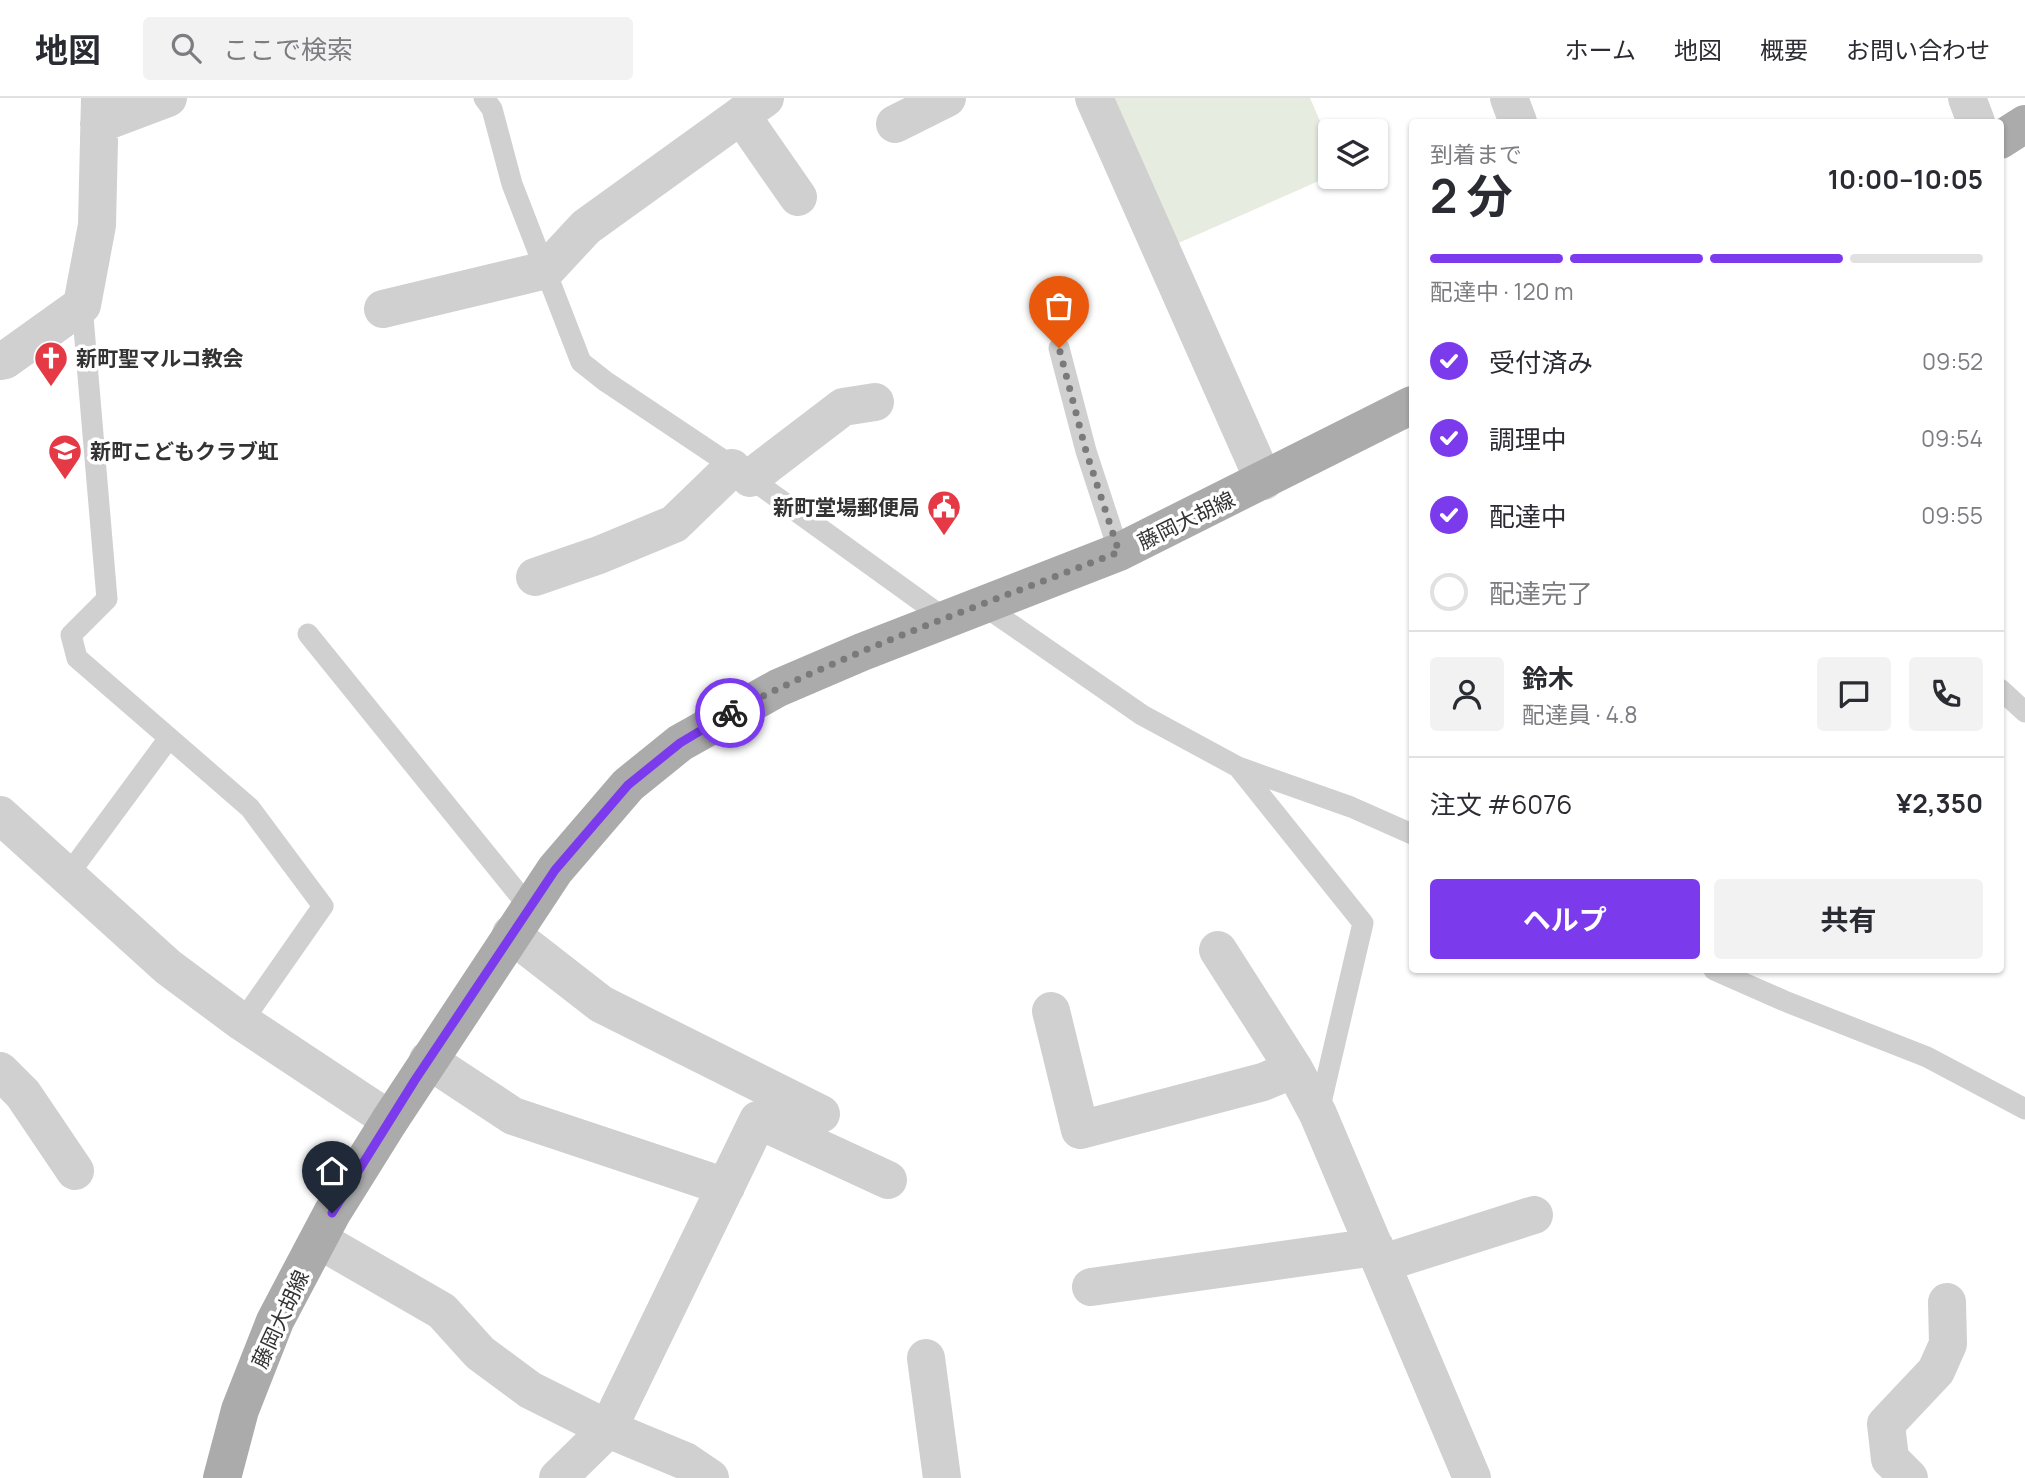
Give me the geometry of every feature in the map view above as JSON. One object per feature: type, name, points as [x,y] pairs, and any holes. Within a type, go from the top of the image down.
[{"type":"main road","points":[[2004,137],[2025,124]]},
{"type":"main road","name":"藤岡大胡線","points":[[222,1478],[240,1410],[275,1321],[332,1213],[428,1060],[555,870],[628,785],[680,743],[778,688],[862,652],[1119,552],[1409,407]]},
{"type":"street","points":[[0,361],[82,305],[97,225],[99,111],[168,98]]},
{"type":"street","points":[[895,124],[947,98]]},
{"type":"street","points":[[1094,98],[1264,481]]},
{"type":"street","points":[[1509,98],[1517,119]]},
{"type":"street","points":[[1967,98],[1975,119]]},
{"type":"street","points":[[383,309],[546,270],[586,227],[753,106],[798,197]]},
{"type":"street","points":[[2004,146],[2025,141]]},
{"type":"street","points":[[535,577],[599,555],[674,524],[741,473],[843,407],[875,402]]},
{"type":"street","points":[[0,815],[168,967],[242,1022],[390,1120]]},
{"type":"street","points":[[520,921],[601,1004],[821,1114]]},
{"type":"street","points":[[1218,950],[1294,1069],[1318,1114],[1472,1478]]},
{"type":"street","points":[[1051,1011],[1080,1130],[1263,1082],[1294,1069]]},
{"type":"street","points":[[428,1060],[513,1116],[726,1187]]},
{"type":"street","points":[[0,1070],[23,1094],[75,1171]]},
{"type":"street","points":[[558,1478],[608,1429],[758,1120],[888,1180]]},
{"type":"street","points":[[1091,1287],[1379,1255],[1534,1215]]},
{"type":"street","points":[[319,1240],[442,1311],[480,1353],[530,1390],[608,1429],[685,1461],[710,1478]]},
{"type":"street","points":[[1909,1478],[1890,1459],[1885,1424],[1936,1371],[1948,1344],[1947,1302]]},
{"type":"street","points":[[926,1358],[942,1478]]},
{"type":"lane","points":[[484,98],[492,109],[512,184],[581,362],[947,620]]},
{"type":"lane","points":[[82,305],[107,599],[71,635],[77,658],[250,808],[323,906],[242,1022]]},
{"type":"lane","points":[[1059,348],[1086,451],[1119,552]]},
{"type":"lane","points":[[984,606],[1142,715],[1238,768],[1351,807],[1409,833]]},
{"type":"lane","points":[[308,634],[520,921]]},
{"type":"lane","points":[[2004,693],[2025,712]]},
{"type":"lane","points":[[68,875],[169,738]]},
{"type":"lane","points":[[1238,768],[1363,923],[1318,1114]]},
{"type":"lane","points":[[1721,973],[1927,1057],[2025,1109]]},
{"type":"shaded area","points":[[1108,98],[1310,98],[1319,119],[1318,181],[1174,245]]},
{"type":"way so far","points":[[730,713],[778,688],[862,652],[1119,552],[1086,451],[1059,348]]},
{"type":"place","name":"新町聖マルコ教会","points":[[51,388]]},
{"type":"place","name":"新町こどもクラブ虹","points":[[65,481]]},
{"type":"place","name":"新町堂場郵便局","points":[[944,537]]},
{"type":"route","points":[[332,1213],[415,1080],[555,870],[628,785],[680,743],[730,713]]}]
